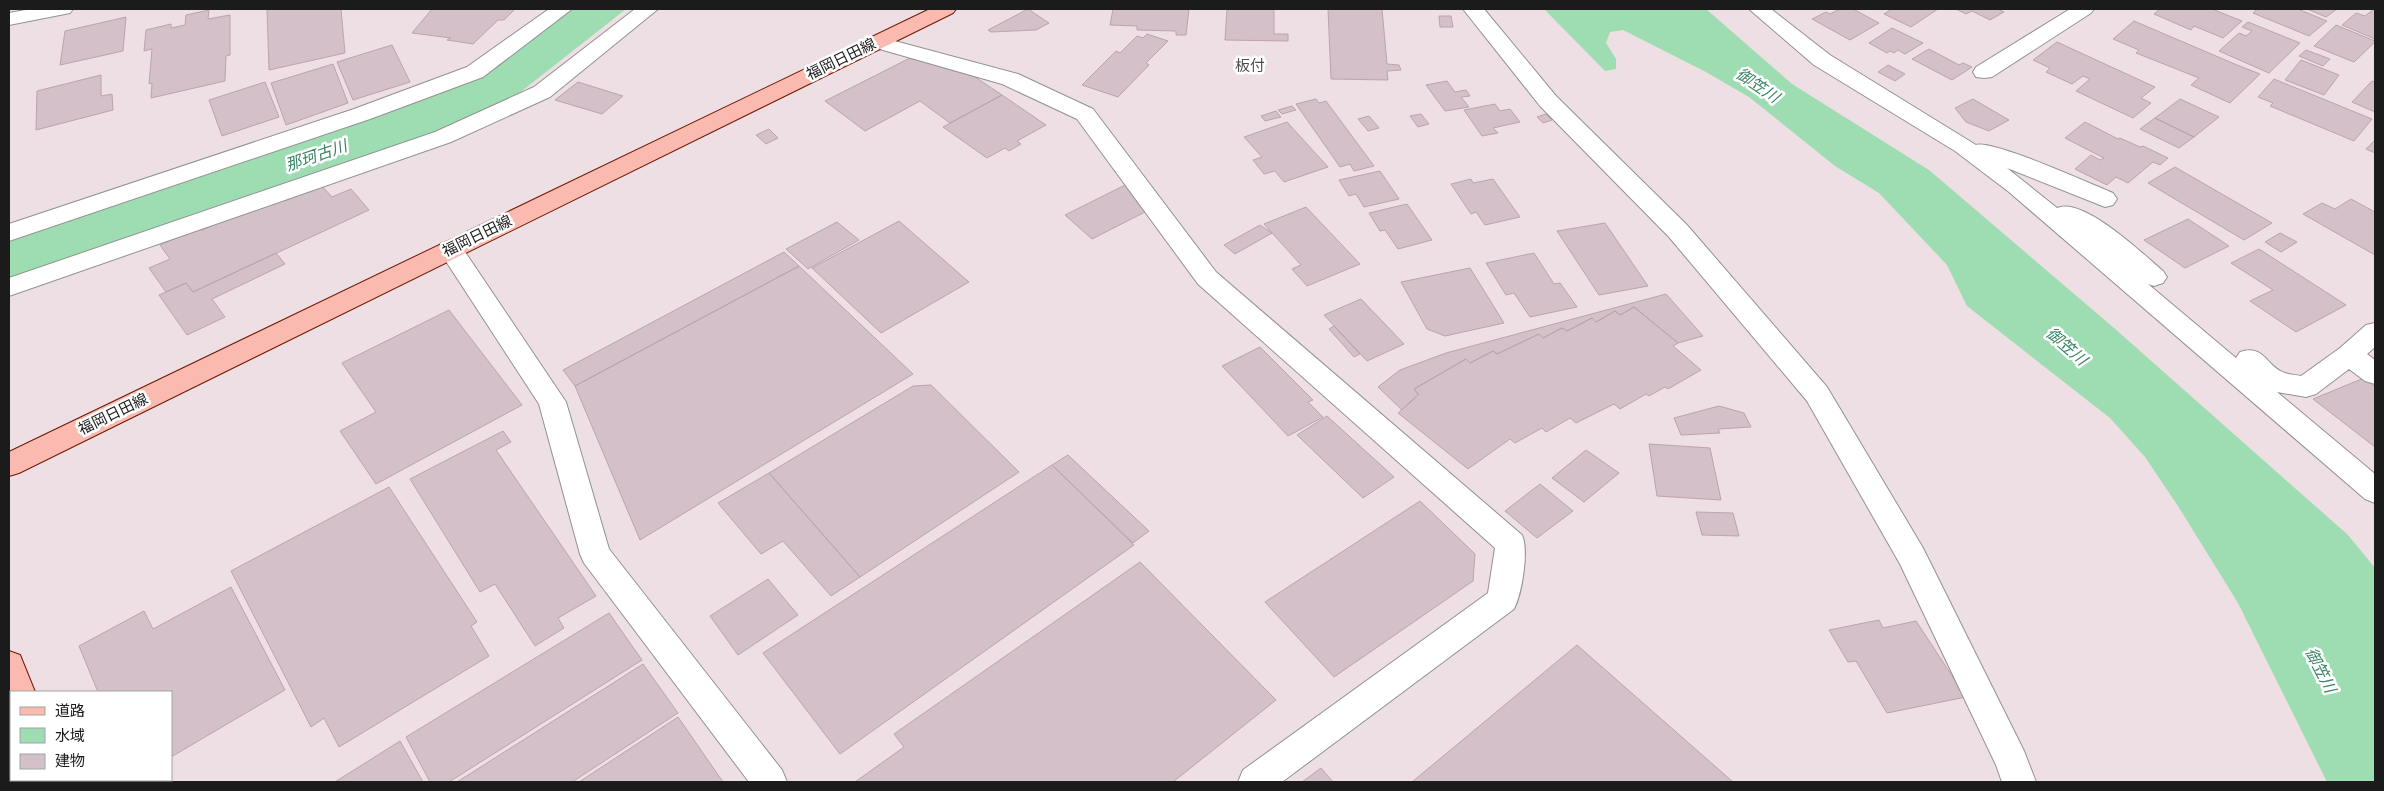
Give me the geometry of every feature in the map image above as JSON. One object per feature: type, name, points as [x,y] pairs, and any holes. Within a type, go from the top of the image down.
[{"type":"main road","name":"福岡日田線","points":[[9,466],[450,249],[946,9]]},
{"type":"main road","points":[[9,666],[19,691]]},
{"type":"street","points":[[9,19],[63,9]]},
{"type":"street","points":[[9,233],[362,114],[475,72],[562,9]]},
{"type":"street","points":[[9,287],[443,137],[542,92],[648,9]]},
{"type":"street","points":[[1473,9],[1548,100],[1678,230],[1817,394],[1912,557],[2008,753],[2019,782]]},
{"type":"street","points":[[1759,9],[1822,60],[1963,146],[2017,187],[2375,491]]},
{"type":"street","points":[[1984,72],[2084,9]]},
{"type":"street","points":[[876,42],[1010,79],[1085,114],[1207,278],[1511,544],[1503,600],[1255,782]]},
{"type":"street","points":[[1963,146],[2029,167],[2105,199]]},
{"type":"street","points":[[2017,187],[2102,232],[2276,382],[2306,387],[2349,356],[2375,332]]},
{"type":"street","points":[[450,249],[552,402],[595,554],[770,782]]},
{"type":"street","points":[[2349,356],[2375,374]]},
{"type":"water","name":"那珂古川","points":[[572,9],[626,9],[518,94],[486,114],[441,132],[9,282],[9,242],[458,87],[481,74]]},
{"type":"water","name":"御笠川","points":[[1544,9],[1706,9],[1792,84],[1929,170],[2114,328],[2348,535],[2375,568],[2375,782],[2327,782],[2238,603],[2178,506],[2145,457],[2110,418],[1967,306],[1947,265],[1879,193],[1835,166],[1749,97],[1706,72],[1623,30],[1610,32],[1606,43],[1616,59],[1616,69],[1605,71]]},
{"type":"building","points":[[267,9],[341,9],[345,53],[269,70]]},
{"type":"building","points":[[432,9],[515,9],[504,20],[498,20],[473,44],[447,40],[451,38],[412,33]]},
{"type":"building","points":[[1028,9],[1049,23],[1036,30],[991,32],[988,30]]},
{"type":"building","points":[[1113,9],[1189,9],[1186,35],[1176,35],[1176,31],[1137,30],[1137,26],[1110,25]]},
{"type":"building","points":[[1227,9],[1274,9],[1274,34],[1288,34],[1288,41],[1225,40]]},
{"type":"building","points":[[1328,9],[1382,9],[1387,64],[1399,65],[1401,70],[1387,71],[1388,80],[1331,79]]},
{"type":"building","points":[[1840,9],[1853,9],[1879,23],[1850,40],[1812,19],[1826,12],[1830,14]]},
{"type":"building","points":[[1892,9],[1938,9],[1911,27],[1884,14]]},
{"type":"building","points":[[1956,9],[1998,9],[2004,12],[1990,20],[1972,11],[1966,14]]},
{"type":"building","points":[[2160,9],[2212,9],[2242,21],[2223,38],[2194,26],[2191,30],[2154,14]]},
{"type":"building","points":[[2254,9],[2298,9],[2327,21],[2309,36],[2253,13],[2256,10]]},
{"type":"building","points":[[2307,9],[2337,9],[2326,17]]},
{"type":"building","points":[[2374,9],[2375,39],[2342,25],[2356,13],[2365,16]]},
{"type":"building","points":[[209,10],[208,19],[230,15],[230,55],[226,56],[225,81],[151,98],[152,83],[149,84],[152,49],[144,51],[146,30],[171,24],[171,28],[185,25],[186,15]]},
{"type":"building","points":[[1439,16],[1451,16],[1453,27],[1440,27]]},
{"type":"building","points":[[126,17],[123,51],[60,65],[65,31]]},
{"type":"building","points":[[2134,21],[2260,74],[2230,103],[2191,85],[2199,78],[2136,53],[2139,50],[2113,39]]},
{"type":"building","points":[[2248,22],[2300,43],[2269,73],[2219,51],[2239,33],[2246,36],[2252,31],[2242,27]]},
{"type":"building","points":[[2336,25],[2375,42],[2354,62],[2314,46]]},
{"type":"building","points":[[1892,28],[1923,43],[1905,54],[1898,50],[1894,53],[1890,51],[1887,53],[1869,43]]},
{"type":"building","points":[[1147,34],[1168,41],[1146,63],[1149,65],[1118,97],[1082,85],[1116,51],[1120,53],[1137,36],[1143,38]]},
{"type":"building","points":[[2057,42],[2155,87],[2141,98],[2151,103],[2133,118],[2076,91],[2090,79],[2083,76],[2072,84],[2046,72],[2050,68],[2033,60]]},
{"type":"building","points":[[392,45],[410,82],[353,100],[337,62]]},
{"type":"building","points":[[1929,49],[1959,65],[1963,63],[1972,67],[1952,80],[1912,59]]},
{"type":"building","points":[[2306,50],[2330,59],[2323,66],[2299,56]]},
{"type":"building","points":[[910,58],[972,75],[1002,95],[950,123],[920,101],[865,131],[825,101]]},
{"type":"building","points":[[2301,60],[2339,75],[2324,95],[2285,80]]},
{"type":"building","points":[[333,64],[348,103],[286,125],[271,83]]},
{"type":"building","points":[[1888,65],[1905,74],[1895,81],[1878,72]]},
{"type":"building","points":[[101,75],[101,96],[112,94],[113,110],[36,130],[37,91]]},
{"type":"building","points":[[2274,79],[2372,119],[2354,141],[2270,106],[2273,103],[2258,97]]},
{"type":"building","points":[[1447,81],[1455,92],[1466,90],[1470,96],[1461,97],[1469,107],[1445,111],[1426,85]]},
{"type":"building","points":[[2372,81],[2375,82],[2375,112],[2352,102]]},
{"type":"building","points":[[265,82],[279,117],[222,136],[209,100]]},
{"type":"building","points":[[578,82],[623,96],[602,114],[555,100]]},
{"type":"building","points":[[1002,95],[1046,125],[1017,141],[1021,144],[1009,151],[1005,148],[987,158],[943,127]]},
{"type":"building","points":[[1316,99],[1319,103],[1326,101],[1374,166],[1354,171],[1350,164],[1340,167],[1296,104]]},
{"type":"building","points":[[1973,99],[2009,120],[1989,131],[1966,122],[1955,108]]},
{"type":"building","points":[[2180,99],[2219,117],[2194,137],[2155,118]]},
{"type":"building","points":[[1495,104],[1500,111],[1510,109],[1520,122],[1493,128],[1498,133],[1482,136],[1464,110]]},
{"type":"building","points":[[1292,106],[1296,110],[1282,114],[1278,110]]},
{"type":"building","points":[[1276,111],[1281,117],[1265,121],[1261,116]]},
{"type":"building","points":[[1421,114],[1429,124],[1418,127],[1410,116]]},
{"type":"building","points":[[1546,114],[1552,120],[1543,123],[1537,117]]},
{"type":"building","points":[[1369,116],[1379,128],[1368,131],[1358,119]]},
{"type":"building","points":[[2155,118],[2194,137],[2179,148],[2140,129]]},
{"type":"building","points":[[1287,122],[1328,167],[1284,182],[1275,171],[1264,174],[1253,160],[1262,157],[1244,137]]},
{"type":"building","points":[[2085,122],[2118,139],[2120,138],[2140,147],[2143,146],[2168,158],[2160,165],[2153,162],[2128,183],[2116,177],[2107,185],[2075,169],[2091,155],[2100,160],[2104,158],[2065,138]]},
{"type":"building","points":[[769,129],[778,138],[766,144],[756,135]]},
{"type":"building","points":[[2375,140],[2375,153],[2366,149]]},
{"type":"building","points":[[2175,167],[2272,223],[2244,240],[2148,183]]},
{"type":"building","points":[[1380,171],[1399,199],[1364,207],[1356,194],[1349,196],[1339,180]]},
{"type":"building","points":[[1471,179],[1473,183],[1493,179],[1520,217],[1485,225],[1476,212],[1471,214],[1451,184]]},
{"type":"building","points":[[321,185],[332,197],[351,189],[369,210],[193,292],[186,283],[166,292],[149,268],[170,259],[160,245],[200,227],[202,230],[282,197],[285,201]]},
{"type":"building","points":[[1125,185],[1145,212],[1092,239],[1065,215]]},
{"type":"building","points":[[2351,199],[2375,212],[2375,255],[2303,214],[2322,203],[2335,209]]},
{"type":"building","points":[[1407,204],[1432,240],[1398,249],[1385,230],[1380,231],[1369,213]]},
{"type":"building","points":[[1306,207],[1360,264],[1307,286],[1292,269],[1301,265],[1264,224]]},
{"type":"building","points":[[2188,219],[2229,246],[2185,268],[2144,240]]},
{"type":"building","points":[[899,221],[969,282],[881,333],[812,268]]},
{"type":"building","points":[[837,222],[859,240],[808,269],[786,249]]},
{"type":"building","points":[[1605,223],[1648,286],[1599,295],[1557,231]]},
{"type":"building","points":[[1260,225],[1272,233],[1235,254],[1224,245]]},
{"type":"building","points":[[2280,233],[2297,242],[2281,252],[2265,242]]},
{"type":"building","points":[[2259,249],[2346,305],[2296,332],[2250,301],[2273,290],[2231,263]]},
{"type":"building","points":[[784,252],[799,266],[575,386],[563,370]]},
{"type":"building","points":[[276,253],[285,264],[212,299],[225,317],[187,335],[159,295],[186,283],[193,292]]},
{"type":"building","points":[[1534,253],[1554,284],[1560,283],[1577,307],[1530,317],[1514,293],[1506,295],[1486,263]]},
{"type":"building","points":[[799,266],[913,374],[640,540],[575,386]]},
{"type":"building","points":[[1470,268],[1504,323],[1445,336],[1427,329],[1401,282]]},
{"type":"building","points":[[1666,294],[1703,336],[1678,343],[1634,307],[1620,315],[1615,311],[1596,322],[1592,318],[1567,331],[1562,328],[1543,338],[1539,334],[1497,354],[1493,351],[1470,363],[1466,359],[1414,389],[1418,394],[1402,410],[1378,387],[1400,370],[1446,353]]},
{"type":"building","points":[[1361,299],[1404,344],[1367,361],[1324,315]]},
{"type":"building","points":[[1634,307],[1678,343],[1673,346],[1701,370],[1668,389],[1665,387],[1649,396],[1646,394],[1620,409],[1614,404],[1576,423],[1570,418],[1546,432],[1542,428],[1515,443],[1510,439],[1468,469],[1398,413],[1419,395],[1414,389],[1466,359],[1470,363],[1493,351],[1497,354],[1539,334],[1543,338],[1562,328],[1567,331],[1592,318],[1596,322],[1615,311],[1620,315]]},
{"type":"building","points":[[449,310],[522,405],[376,484],[340,431],[376,412],[342,363]]},
{"type":"building","points":[[1334,326],[1360,354],[1354,357],[1329,329]]},
{"type":"building","points":[[1260,347],[1313,400],[1308,402],[1323,417],[1288,436],[1222,366]]},
{"type":"building","points":[[2364,378],[2375,387],[2375,447],[2313,399]]},
{"type":"building","points":[[931,385],[1019,472],[860,577],[769,473],[913,386]]},
{"type":"building","points":[[1719,406],[1744,413],[1751,427],[1718,429],[1720,433],[1681,435],[1674,418]]},
{"type":"building","points":[[1327,416],[1394,477],[1363,498],[1297,435]]},
{"type":"building","points":[[503,431],[511,442],[496,450],[596,596],[558,618],[564,628],[535,646],[495,584],[480,592],[410,479]]},
{"type":"building","points":[[1649,444],[1710,448],[1721,500],[1657,496]]},
{"type":"building","points":[[1586,450],[1619,473],[1584,502],[1552,478]]},
{"type":"building","points":[[1068,455],[1149,531],[1133,543],[1052,465]]},
{"type":"building","points":[[1052,465],[1134,545],[840,754],[763,653]]},
{"type":"building","points":[[769,473],[860,577],[831,596],[783,541],[761,554],[718,503]]},
{"type":"building","points":[[1540,484],[1573,511],[1537,538],[1505,511]]},
{"type":"building","points":[[389,487],[477,622],[471,626],[489,656],[339,747],[324,718],[311,727],[231,571]]},
{"type":"building","points":[[1420,501],[1475,554],[1473,581],[1334,677],[1265,602]]},
{"type":"building","points":[[1696,512],[1733,513],[1739,536],[1702,535]]},
{"type":"building","points":[[1140,562],[1276,700],[1173,782],[855,782],[904,747],[894,734]]},
{"type":"building","points":[[768,579],[798,615],[738,655],[710,616]]},
{"type":"building","points":[[231,587],[285,690],[172,756],[172,691],[98,691],[79,646],[144,611],[153,629]]},
{"type":"building","points":[[609,613],[642,660],[449,782],[430,782],[406,737]]},
{"type":"building","points":[[1879,620],[1883,628],[1916,621],[1966,697],[1887,713],[1856,661],[1848,662],[1829,630]]},
{"type":"building","points":[[1577,645],[1733,782],[1412,782]]},
{"type":"building","points":[[643,664],[678,713],[572,782],[457,782]]},
{"type":"building","points":[[678,717],[723,782],[579,782]]},
{"type":"building","points":[[400,741],[423,782],[335,782]]},
{"type":"building","points":[[1321,768],[1333,782],[1302,782]]},
{"type":"district","name":"板付","points":[[1250,66]]}]
